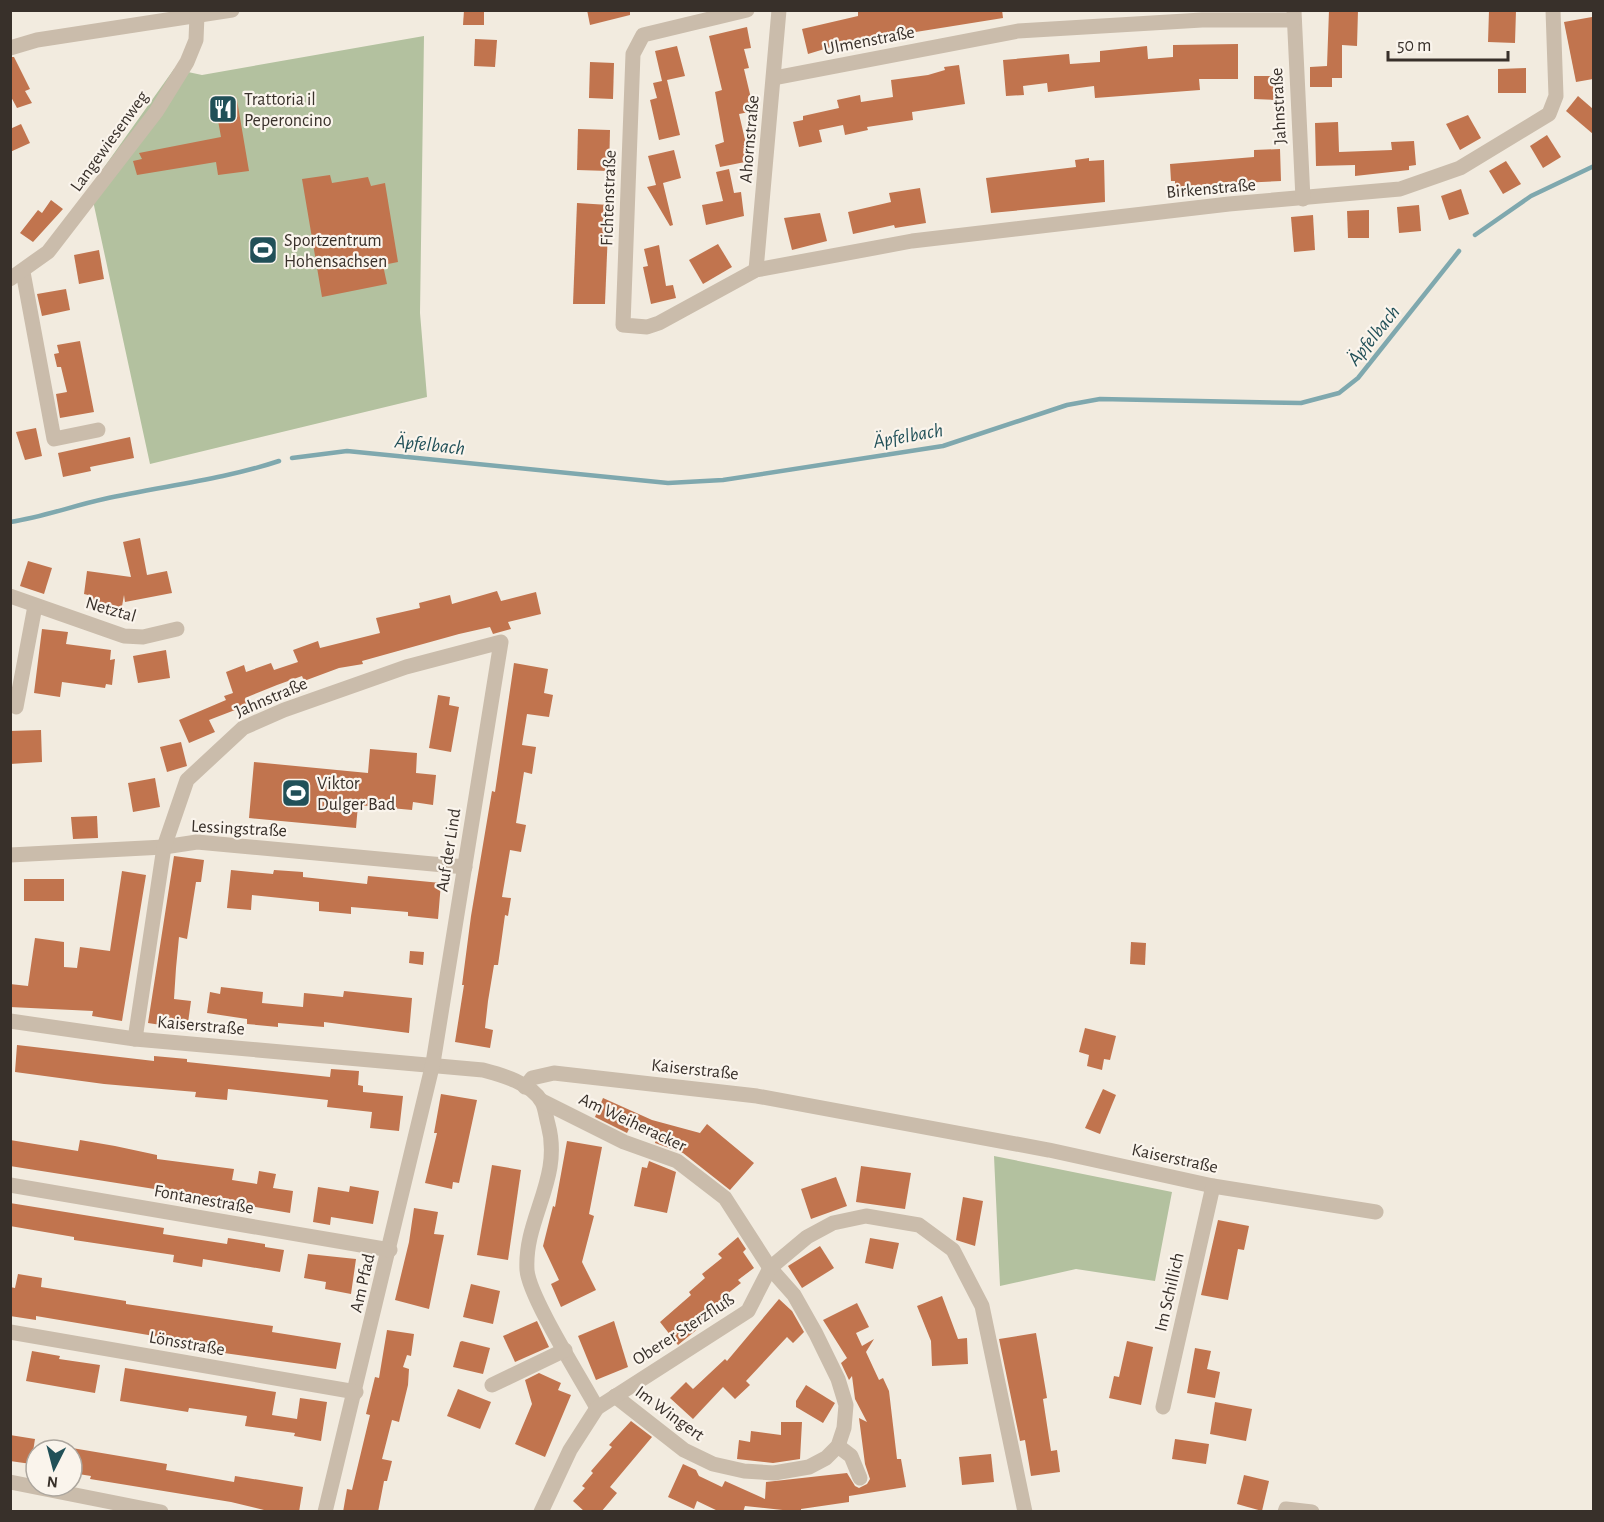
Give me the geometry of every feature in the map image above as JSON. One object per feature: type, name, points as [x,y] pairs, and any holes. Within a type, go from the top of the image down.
[{"type":"street","points":[[10,48],[38,40],[232,10]]},
{"type":"street","name":"Fichtenstraße","points":[[747,10],[643,35],[633,54],[623,325],[647,327],[659,323],[756,270]]},
{"type":"street","name":"Ahornstraße","points":[[756,270],[779,10]]},
{"type":"street","name":"Birkenstraße","points":[[756,270],[912,241],[992,230],[1229,204],[1400,189],[1460,168],[1549,114],[1556,96],[1553,10]]},
{"type":"street","name":"Langewiesenweg","points":[[98,430],[54,439],[17,275],[48,252],[156,112],[187,62],[196,40],[198,15]]},
{"type":"street","name":"Ulmenstraße","points":[[774,78],[1018,31],[1294,15]]},
{"type":"street","name":"Jahnstraße","points":[[1294,15],[1303,199]]},
{"type":"street","name":"Netztal","points":[[10,596],[124,636],[143,637],[177,628]]},
{"type":"street","points":[[16,706],[35,606]]},
{"type":"street","name":"Jahnstraße","points":[[135,1039],[164,847],[187,780],[243,728],[284,710],[406,667],[501,642]]},
{"type":"street","name":"Auf der Lind","points":[[434,1063],[501,642]]},
{"type":"street","name":"Lessingstraße","points":[[10,855],[164,847],[197,842],[465,867]]},
{"type":"street","name":"Kaiserstraße","points":[[10,1021],[135,1039],[434,1063],[483,1070],[508,1077],[525,1087],[532,1078],[554,1073],[757,1096],[1049,1150],[1213,1186],[1376,1212]]},
{"type":"street","name":"Am Pfad","points":[[326,1512],[434,1063]]},
{"type":"street","name":"Am Weiheracker","points":[[525,1087],[542,1101],[624,1142],[677,1161],[725,1197],[770,1268]]},
{"type":"street","points":[[542,1101],[553,1141],[552,1166],[529,1250],[527,1272],[539,1304],[597,1408]]},
{"type":"street","name":"Fontanestraße","points":[[10,1185],[390,1250]]},
{"type":"street","name":"Im Schillich","points":[[1163,1407],[1213,1186]]},
{"type":"street","name":"Oberer Sterzfluß","points":[[540,1512],[570,1450],[597,1408],[748,1311],[770,1268],[816,1232],[833,1222],[866,1215],[919,1225],[953,1250],[982,1306],[1025,1512]]},
{"type":"street","points":[[770,1268],[794,1295],[838,1379],[846,1406],[844,1428],[838,1446],[851,1456],[860,1478]]},
{"type":"street","name":"Lönsstraße","points":[[10,1332],[356,1392]]},
{"type":"street","points":[[492,1385],[566,1350]]},
{"type":"street","name":"Im Wingert","points":[[615,1396],[684,1450],[728,1468],[760,1474],[793,1472],[826,1458],[838,1446]]},
{"type":"street","points":[[10,1482],[161,1512]]},
{"type":"street","points":[[1285,1510],[1312,1512]]},
{"type":"green space","name":"Sportzentrum Hohensachsen","points":[[424,36],[420,313],[427,397],[150,464],[90,187],[174,69],[202,75]]},
{"type":"green space","points":[[994,1156],[1172,1192],[1155,1281],[1076,1269],[1000,1286]]},
{"type":"building","points":[[464,10],[484,10],[484,25],[463,25]]},
{"type":"building","points":[[587,10],[630,10],[630,15],[590,25]]},
{"type":"building","points":[[867,10],[1002,10],[1003,18],[841,44],[808,54],[802,29],[858,16],[858,12]]},
{"type":"building","points":[[1329,10],[1358,10],[1357,46],[1342,45],[1342,78],[1332,78],[1332,87],[1310,87],[1310,67],[1327,66]]},
{"type":"building","points":[[1489,10],[1516,10],[1515,43],[1488,42]]},
{"type":"building","points":[[1592,17],[1593,79],[1576,82],[1564,22]]},
{"type":"building","points":[[747,27],[751,48],[744,49],[749,68],[744,69],[754,111],[739,114],[750,161],[720,167],[715,145],[724,142],[715,92],[722,90],[709,36]]},
{"type":"building","points":[[475,39],[497,40],[495,67],[474,66]]},
{"type":"building","points":[[1238,44],[1238,79],[1199,79],[1200,90],[1095,98],[1094,86],[1048,92],[1047,83],[1023,86],[1024,95],[1006,96],[1003,60],[1069,54],[1070,64],[1100,62],[1100,51],[1147,46],[1148,59],[1173,57],[1173,45]]},
{"type":"building","points":[[677,46],[685,76],[667,80],[680,135],[659,140],[650,100],[657,98],[653,83],[662,81],[655,51]]},
{"type":"building","points":[[10,57],[14,57],[30,89],[25,91],[32,103],[17,108],[10,95]]},
{"type":"building","points":[[590,62],[614,63],[613,99],[589,98]]},
{"type":"building","points":[[959,65],[965,104],[912,112],[913,120],[867,127],[868,130],[845,135],[843,125],[819,130],[822,142],[799,147],[793,122],[803,120],[803,116],[839,108],[837,100],[860,95],[861,102],[893,97],[891,80],[928,75],[945,70],[944,67]]},
{"type":"building","points":[[1526,68],[1526,93],[1498,93],[1498,69]]},
{"type":"building","points":[[1254,76],[1277,76],[1276,100],[1254,99]]},
{"type":"building","points":[[1578,96],[1593,109],[1593,134],[1566,111]]},
{"type":"building","points":[[237,100],[249,171],[218,175],[216,162],[137,175],[133,161],[142,159],[139,153],[221,137],[215,104]]},
{"type":"building","points":[[1468,115],[1481,138],[1460,150],[1446,124]]},
{"type":"building","points":[[1338,122],[1339,152],[1392,150],[1391,142],[1414,141],[1416,165],[1409,166],[1409,170],[1355,176],[1355,165],[1316,166],[1315,123]]},
{"type":"building","points":[[21,124],[30,143],[10,152],[10,129]]},
{"type":"building","points":[[578,129],[610,130],[609,171],[577,170]]},
{"type":"building","points":[[1547,135],[1561,157],[1543,168],[1530,146]]},
{"type":"building","points":[[1280,149],[1281,181],[1240,183],[1240,186],[1199,190],[1199,194],[1175,194],[1175,181],[1171,181],[1170,164],[1254,157],[1254,150]]},
{"type":"building","points":[[674,150],[681,178],[663,183],[673,225],[670,226],[647,187],[656,185],[648,156]]},
{"type":"building","points":[[1089,158],[1089,161],[1104,160],[1105,202],[991,213],[986,178],[1076,167],[1075,160]]},
{"type":"building","points":[[1506,161],[1521,184],[1503,194],[1489,171]]},
{"type":"building","points":[[729,169],[734,193],[741,192],[744,216],[706,225],[702,205],[723,201],[716,172]]},
{"type":"building","points":[[330,175],[332,183],[368,177],[371,186],[385,183],[398,262],[383,265],[387,284],[322,297],[302,179]]},
{"type":"building","points":[[920,188],[926,223],[895,228],[894,225],[853,234],[848,212],[891,202],[889,193]]},
{"type":"building","points":[[1461,189],[1469,214],[1449,220],[1441,196]]},
{"type":"building","points":[[51,200],[63,209],[33,242],[20,233],[38,210],[42,213]]},
{"type":"building","points":[[577,203],[609,205],[605,304],[573,304]]},
{"type":"building","points":[[1419,205],[1421,231],[1399,233],[1397,207]]},
{"type":"building","points":[[1369,210],[1369,238],[1348,238],[1347,211]]},
{"type":"building","points":[[820,213],[827,241],[792,250],[784,218]]},
{"type":"building","points":[[1313,215],[1315,250],[1294,252],[1291,217]]},
{"type":"building","points":[[718,244],[732,267],[703,284],[689,260]]},
{"type":"building","points":[[659,245],[666,286],[673,285],[676,298],[651,304],[643,267],[648,266],[644,249]]},
{"type":"building","points":[[99,250],[104,279],[79,284],[74,255]]},
{"type":"building","points":[[66,289],[70,310],[42,316],[37,294]]},
{"type":"building","points":[[80,341],[94,412],[60,418],[56,394],[67,392],[61,367],[57,367],[54,354],[59,353],[57,345]]},
{"type":"building","points":[[36,428],[42,456],[25,460],[16,432]]},
{"type":"building","points":[[130,437],[134,458],[90,467],[91,471],[63,477],[58,453]]},
{"type":"building","points":[[140,538],[147,575],[167,571],[172,593],[125,602],[124,595],[121,612],[87,608],[88,595],[84,594],[87,571],[131,577],[123,542]]},
{"type":"building","points":[[28,561],[52,568],[44,594],[20,586]]},
{"type":"building","points":[[497,591],[501,601],[536,592],[541,614],[508,622],[511,629],[493,634],[490,627],[459,634],[362,661],[363,664],[339,668],[304,681],[302,676],[277,685],[245,698],[248,705],[209,720],[215,732],[189,743],[179,720],[226,700],[224,696],[233,693],[226,672],[244,665],[246,672],[271,663],[274,670],[298,662],[293,650],[318,641],[320,648],[380,633],[376,618],[420,608],[419,603],[450,595],[452,604]]},
{"type":"building","points":[[42,629],[68,632],[66,644],[111,650],[110,660],[115,659],[112,685],[106,684],[105,688],[62,682],[60,697],[34,693]]},
{"type":"building","points":[[166,650],[170,678],[138,683],[133,656]]},
{"type":"building","points":[[514,663],[548,669],[544,693],[553,695],[549,717],[527,714],[522,745],[536,747],[532,774],[524,772],[516,823],[526,825],[521,852],[510,850],[502,897],[511,898],[508,916],[505,915],[498,965],[494,965],[488,1001],[485,1028],[493,1030],[490,1048],[455,1042],[471,916],[492,791],[495,792]]},
{"type":"building","points":[[438,695],[450,697],[449,705],[459,707],[451,752],[429,748]]},
{"type":"building","points":[[41,730],[42,762],[10,764],[10,731]]},
{"type":"building","points":[[181,742],[187,766],[167,772],[160,747]]},
{"type":"building","points":[[370,749],[417,753],[416,773],[436,775],[433,805],[413,802],[412,810],[358,805],[356,828],[249,818],[254,762],[368,773]]},
{"type":"building","points":[[155,778],[160,807],[133,812],[128,783]]},
{"type":"building","points":[[97,816],[98,838],[73,839],[71,817]]},
{"type":"building","points":[[174,856],[204,860],[201,882],[196,882],[187,939],[179,937],[174,999],[191,1001],[188,1023],[161,1020],[161,1025],[148,1023]]},
{"type":"building","points":[[231,870],[273,874],[274,870],[303,872],[303,877],[367,884],[368,876],[441,883],[438,919],[408,916],[408,912],[351,907],[351,914],[319,911],[319,902],[252,895],[251,910],[227,908]]},
{"type":"building","points":[[122,871],[146,875],[122,1021],[92,1016],[93,1011],[10,1007],[10,984],[28,986],[35,938],[64,942],[64,967],[77,968],[80,947],[110,951]]},
{"type":"building","points":[[24,879],[64,879],[64,901],[24,901]]},
{"type":"building","points":[[1131,942],[1146,943],[1145,965],[1130,964]]},
{"type":"building","points":[[410,951],[424,952],[423,965],[409,963]]},
{"type":"building","points":[[221,987],[263,992],[262,1003],[303,1007],[304,993],[343,997],[344,991],[412,998],[409,1033],[324,1022],[324,1027],[278,1023],[278,1027],[247,1024],[247,1019],[207,1013],[210,992],[220,994]]},
{"type":"building","points":[[1085,1028],[1116,1036],[1110,1060],[1104,1059],[1102,1070],[1087,1066],[1089,1055],[1079,1052]]},
{"type":"building","points":[[17,1045],[154,1061],[154,1056],[187,1059],[187,1062],[330,1077],[331,1069],[359,1071],[358,1085],[363,1086],[363,1092],[403,1096],[399,1131],[370,1128],[372,1112],[327,1107],[328,1100],[228,1089],[227,1100],[195,1097],[196,1092],[104,1084],[15,1072]]},
{"type":"building","points":[[1103,1089],[1116,1095],[1100,1134],[1085,1128]]},
{"type":"building","points":[[441,1094],[477,1100],[459,1183],[453,1182],[452,1189],[425,1183],[437,1133],[434,1133]]},
{"type":"building","points":[[603,1098],[652,1120],[700,1133],[707,1124],[754,1163],[730,1190],[683,1153],[655,1143],[656,1137],[629,1129],[627,1133],[595,1117]]},
{"type":"building","points":[[10,1140],[78,1151],[80,1140],[115,1146],[157,1155],[157,1159],[234,1169],[232,1180],[257,1184],[259,1171],[276,1174],[273,1188],[293,1191],[290,1213],[243,1205],[242,1212],[209,1207],[211,1198],[10,1166]]},
{"type":"building","points":[[567,1141],[602,1147],[589,1214],[594,1216],[582,1262],[596,1290],[561,1307],[551,1284],[559,1280],[543,1246],[553,1206],[555,1207]]},
{"type":"building","points":[[649,1161],[676,1172],[667,1213],[634,1206],[642,1167],[647,1168]]},
{"type":"building","points":[[492,1165],[521,1170],[508,1260],[477,1255]]},
{"type":"building","points":[[861,1166],[911,1173],[905,1209],[856,1202]]},
{"type":"building","points":[[836,1177],[847,1206],[811,1219],[801,1189]]},
{"type":"building","points":[[350,1186],[379,1191],[373,1224],[331,1217],[330,1225],[313,1222],[318,1187],[349,1192]]},
{"type":"building","points":[[963,1197],[983,1201],[975,1246],[956,1240]]},
{"type":"building","points":[[10,1203],[164,1228],[163,1234],[227,1244],[228,1238],[265,1244],[265,1247],[284,1250],[280,1272],[203,1259],[202,1267],[173,1262],[174,1255],[74,1240],[74,1237],[10,1226]]},
{"type":"building","points":[[414,1208],[438,1212],[434,1234],[444,1235],[429,1309],[395,1300],[409,1242]]},
{"type":"building","points":[[1218,1220],[1249,1226],[1244,1250],[1238,1249],[1228,1300],[1201,1295]]},
{"type":"building","points":[[738,1237],[746,1249],[743,1252],[754,1268],[738,1280],[741,1283],[722,1298],[725,1301],[709,1315],[711,1318],[678,1345],[660,1322],[691,1295],[689,1292],[705,1278],[702,1274],[722,1258],[718,1254]]},
{"type":"building","points":[[870,1238],[899,1243],[893,1269],[865,1263]]},
{"type":"building","points":[[820,1246],[834,1268],[802,1288],[788,1266]]},
{"type":"building","points":[[308,1254],[356,1259],[351,1294],[325,1289],[326,1282],[304,1278]]},
{"type":"building","points":[[18,1274],[42,1278],[41,1287],[126,1301],[126,1304],[273,1326],[272,1332],[341,1343],[336,1369],[224,1353],[225,1348],[36,1316],[36,1320],[10,1316],[10,1287],[15,1288]]},
{"type":"building","points":[[471,1284],[500,1291],[493,1324],[463,1317]]},
{"type":"building","points":[[942,1296],[958,1339],[967,1338],[968,1364],[932,1366],[931,1341],[917,1306]]},
{"type":"building","points":[[779,1299],[792,1311],[804,1332],[793,1343],[787,1337],[746,1381],[750,1385],[735,1399],[723,1387],[693,1419],[670,1398],[686,1382],[693,1389],[725,1359],[727,1361]]},
{"type":"building","points":[[857,1303],[869,1327],[856,1333],[862,1346],[874,1339],[866,1352],[879,1380],[883,1378],[889,1391],[897,1459],[901,1459],[906,1487],[849,1496],[849,1502],[801,1509],[801,1512],[745,1506],[743,1512],[720,1512],[697,1501],[694,1509],[668,1497],[683,1464],[696,1470],[699,1476],[722,1487],[725,1481],[765,1499],[766,1482],[847,1473],[855,1486],[859,1488],[867,1484],[870,1479],[865,1464],[859,1418],[867,1422],[855,1399],[852,1376],[849,1380],[841,1363],[847,1358],[823,1320]]},
{"type":"building","points":[[537,1321],[549,1347],[515,1362],[503,1336]]},
{"type":"building","points":[[614,1321],[628,1367],[596,1380],[578,1336]]},
{"type":"building","points":[[387,1330],[414,1334],[411,1356],[407,1355],[403,1367],[409,1369],[408,1385],[399,1422],[392,1420],[382,1459],[392,1461],[387,1481],[384,1481],[378,1512],[343,1512],[347,1489],[352,1490],[370,1415],[366,1414],[375,1377],[379,1378]]},
{"type":"building","points":[[1036,1333],[1047,1398],[1043,1399],[1051,1451],[1057,1450],[1060,1472],[1031,1476],[1025,1440],[1020,1441],[999,1339]]},
{"type":"building","points":[[462,1341],[490,1348],[483,1374],[453,1367]]},
{"type":"building","points":[[1127,1341],[1153,1347],[1141,1405],[1109,1398],[1114,1376],[1119,1377]]},
{"type":"building","points":[[1195,1348],[1211,1351],[1207,1369],[1220,1372],[1215,1398],[1187,1393]]},
{"type":"building","points":[[32,1351],[60,1356],[59,1359],[100,1365],[95,1393],[26,1381]]},
{"type":"building","points":[[125,1368],[276,1392],[272,1415],[297,1419],[300,1398],[327,1402],[321,1441],[294,1436],[295,1433],[245,1426],[247,1416],[189,1408],[188,1412],[120,1401]]},
{"type":"building","points":[[539,1373],[561,1383],[558,1390],[571,1395],[545,1457],[515,1444],[532,1404],[525,1380]]},
{"type":"building","points":[[806,1385],[835,1403],[823,1423],[796,1407],[796,1401]]},
{"type":"building","points":[[458,1389],[491,1402],[480,1429],[447,1416]]},
{"type":"building","points":[[1215,1402],[1252,1409],[1246,1441],[1210,1434]]},
{"type":"building","points":[[631,1421],[652,1437],[610,1487],[617,1493],[601,1512],[585,1512],[573,1501],[585,1488],[582,1486],[593,1473],[591,1471],[612,1447],[609,1445]]},
{"type":"building","points":[[781,1422],[802,1422],[800,1459],[773,1463],[737,1459],[739,1440],[750,1442],[751,1431],[781,1435]]},
{"type":"building","points":[[10,1435],[29,1438],[24,1438],[24,1463],[10,1461]]},
{"type":"building","points":[[1175,1439],[1209,1444],[1206,1464],[1172,1459]]},
{"type":"building","points":[[84,1450],[167,1464],[166,1470],[234,1482],[235,1476],[303,1487],[299,1512],[272,1512],[231,1502],[90,1479],[91,1476],[84,1475]]},
{"type":"building","points":[[991,1454],[994,1482],[962,1485],[959,1457]]},
{"type":"building","points":[[1244,1475],[1269,1481],[1262,1511],[1237,1504]]},
{"type":"waterway","name":"Äpfelbach","points":[[1475,235],[1531,196],[1594,166]]},
{"type":"waterway","name":"Äpfelbach","points":[[292,458],[347,451],[668,483],[723,480],[943,446],[1067,405],[1100,399],[1301,403],[1339,393],[1358,378],[1459,251]]},
{"type":"waterway","name":"Äpfelbach","points":[[10,522],[104,499],[214,478],[279,461]]},
{"type":"place","name":"Trattoria il Peperoncino","points":[[223,109]]},
{"type":"place","name":"Sportzentrum Hohensachsen","points":[[263,250]]},
{"type":"place","name":"Viktor Dulger Bad","points":[[296,793]]}]
